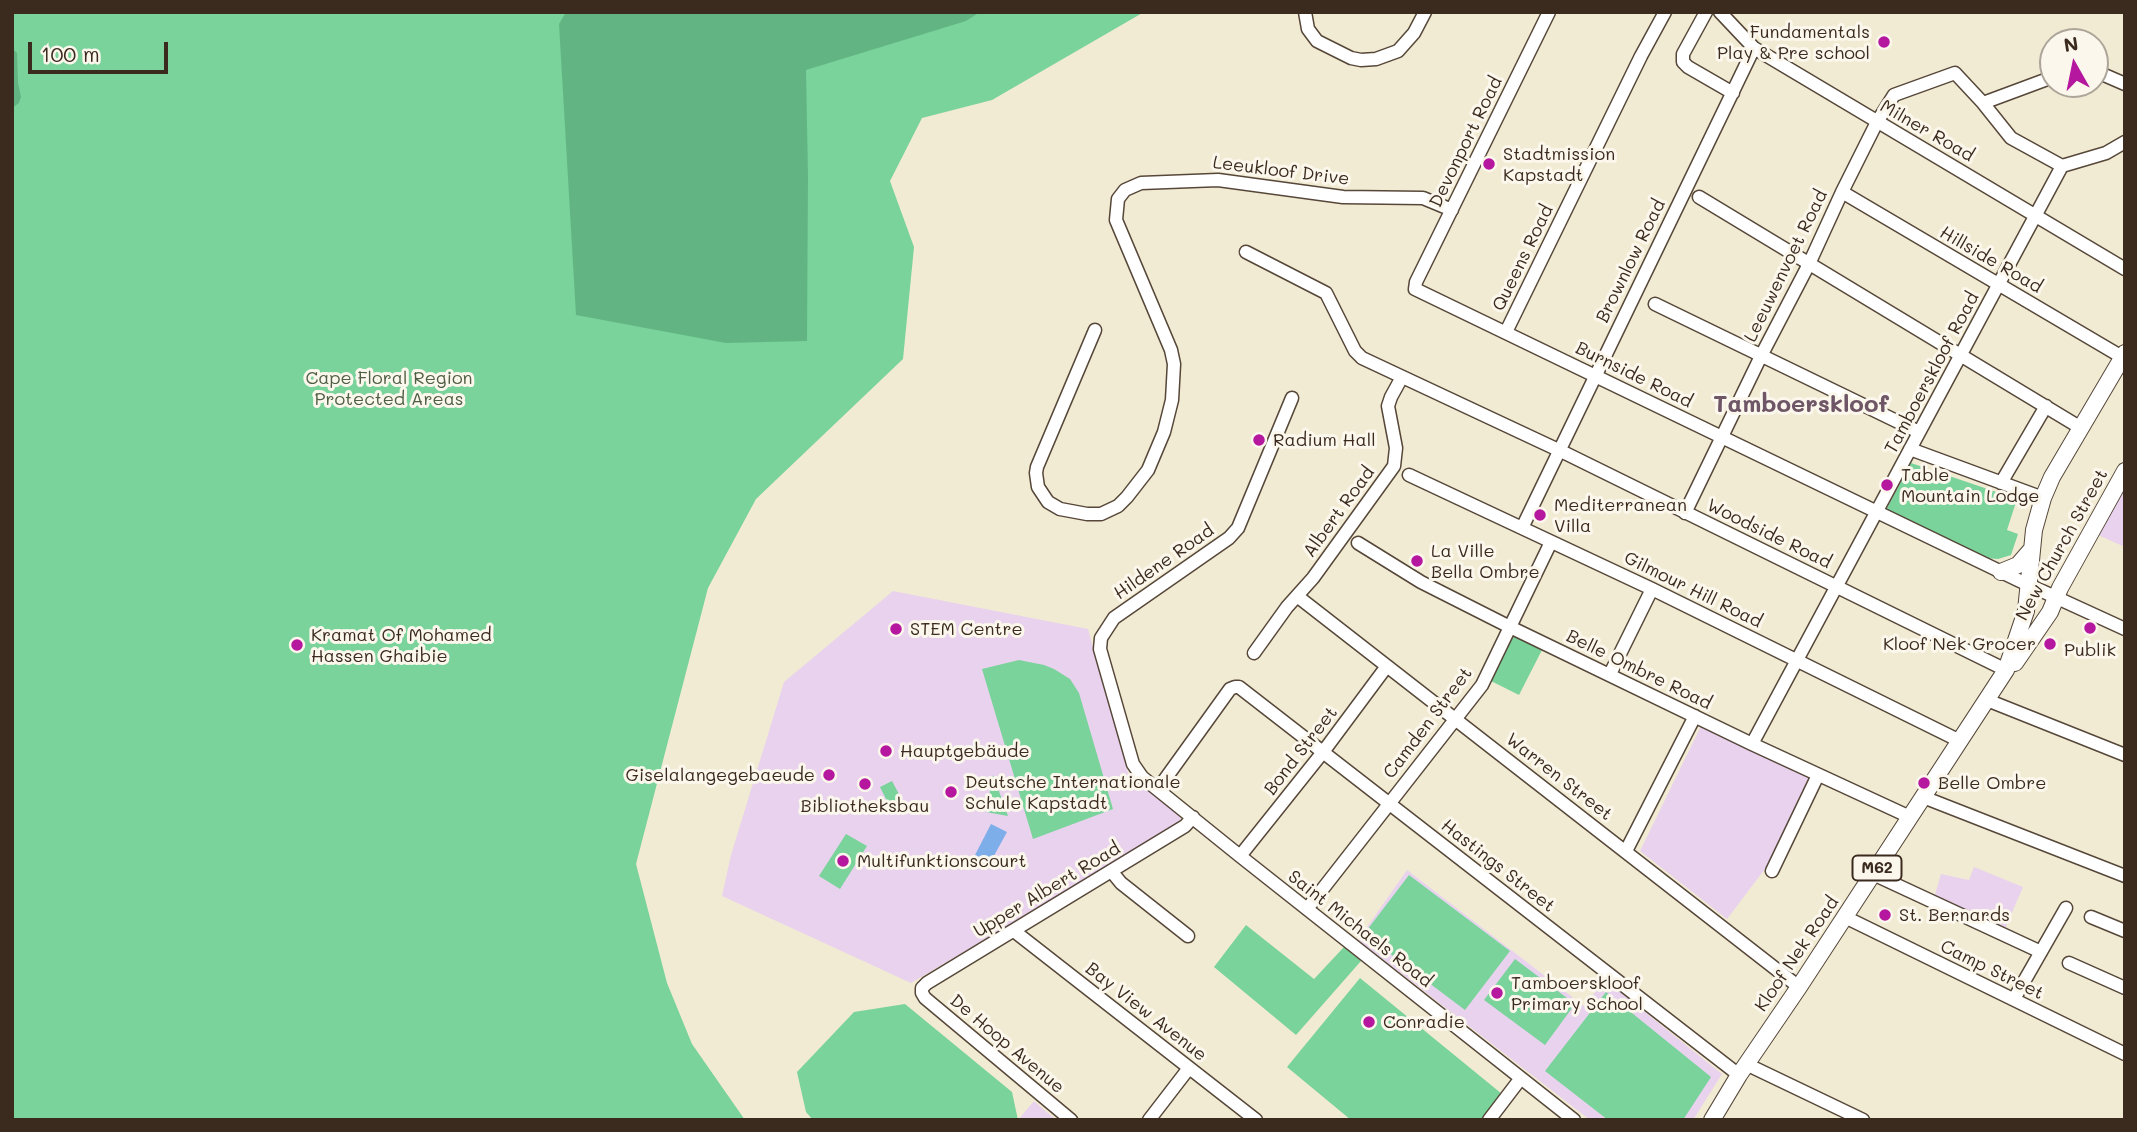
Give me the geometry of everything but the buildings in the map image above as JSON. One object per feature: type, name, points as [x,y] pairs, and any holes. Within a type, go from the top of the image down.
[{"type":"main road","name":"M62","points":[[2006,670],[2026,611],[2034,530],[2043,498],[2052,477],[2124,355]]},
{"type":"main road","name":"New Church Street","points":[[2006,670],[2018,660],[2050,612],[2125,471]]},
{"type":"main road","points":[[2001,572],[2016,567],[2031,550]]},
{"type":"main road","points":[[2017,638],[2030,625],[2040,607],[2057,598]]},
{"type":"main road","name":"Kloof Nek Road","points":[[1715,1119],[1742,1070],[2006,670]]},
{"type":"street","points":[[1305,12],[1308,29],[1317,41],[1351,58],[1361,60],[1376,59],[1398,51],[1414,33],[1425,12]]},
{"type":"street","name":"Devonport Road","points":[[1415,287],[1549,12]]},
{"type":"street","name":"Queens Road","points":[[1506,332],[1665,12]]},
{"type":"street","points":[[1706,12],[1683,54],[1683,62],[1732,93]]},
{"type":"street","name":"Milner Road","points":[[1720,12],[1754,47],[2125,270]]},
{"type":"street","name":"Brownlow Road","points":[[1522,528],[1754,47]]},
{"type":"street","name":"Leeuwenvoet Road","points":[[1685,513],[1842,192],[1894,95],[1955,73],[1983,103]]},
{"type":"street","points":[[2039,82],[1983,103],[2011,138],[2062,166],[2113,150],[2125,142]]},
{"type":"street","name":"Tamboerskloof Road","points":[[1752,744],[2062,166]]},
{"type":"street","name":"Leeukloof Drive","points":[[1095,330],[1037,467],[1038,487],[1048,502],[1060,509],[1087,514],[1101,514],[1118,506],[1148,470],[1164,432],[1172,400],[1174,364],[1171,350],[1116,220],[1118,199],[1125,190],[1141,183],[1218,180],[1343,197],[1423,198],[1452,211]]},
{"type":"street","name":"Hillside Road","points":[[1842,192],[2124,355]]},
{"type":"street","points":[[1699,197],[2081,428]]},
{"type":"street","name":"Woodside Road","points":[[1246,252],[1326,293],[1357,354],[2006,670]]},
{"type":"street","name":"Burnside Road","points":[[1415,287],[2028,585]]},
{"type":"street","points":[[1655,304],[1919,432]]},
{"type":"street","name":"Albert Road","points":[[1254,653],[1287,607],[1313,578],[1394,466],[1396,448],[1388,406],[1402,377]]},
{"type":"street","name":"Hildene Road","points":[[1158,789],[1142,777],[1133,764],[1100,649],[1101,638],[1114,618],[1228,538],[1238,528],[1292,398]]},
{"type":"street","points":[[2001,483],[2046,407]]},
{"type":"street","points":[[1910,449],[2043,498]]},
{"type":"street","name":"Gilmour Hill Road","points":[[1409,475],[1652,589],[1960,741]]},
{"type":"street","name":"Camden Street","points":[[1307,909],[1482,685],[1551,542]]},
{"type":"street","name":"Belle Ombre Road","points":[[1358,543],[1421,582],[1510,627],[1910,817]]},
{"type":"street","points":[[2028,585],[2125,629]]},
{"type":"street","points":[[1610,674],[1652,589]]},
{"type":"street","name":"Warren Street","points":[[1297,596],[1799,987]]},
{"type":"street","name":"Bond Street","points":[[1240,856],[1387,666]]},
{"type":"street","name":"Hastings Street","points":[[1158,789],[1230,689],[1242,688],[1389,803],[1742,1070],[1863,1120]]},
{"type":"street","points":[[1987,700],[2125,755]]},
{"type":"street","points":[[1626,851],[1695,716]]},
{"type":"street","points":[[1772,871],[1818,775]]},
{"type":"street","name":"Saint Michaels Road","points":[[1158,789],[1574,1120]]},
{"type":"street","points":[[1923,797],[2125,876]]},
{"type":"street","name":"Upper Albert Road","points":[[922,993],[922,988],[927,983],[1112,872],[1185,825],[1193,817]]},
{"type":"street","points":[[1112,872],[1121,883],[1188,936]]},
{"type":"street","points":[[1873,874],[2041,951]]},
{"type":"street","points":[[2014,999],[2066,908]]},
{"type":"street","name":"Camp Street","points":[[1845,917],[2125,1054]]},
{"type":"street","points":[[2091,917],[2125,931]]},
{"type":"street","name":"Bay View Avenue","points":[[1014,931],[1256,1120]]},
{"type":"street","points":[[2069,963],[2125,988]]},
{"type":"street","name":"De Hoop Avenue","points":[[922,993],[934,1007],[1071,1120]]},
{"type":"street","points":[[1149,1120],[1189,1068]]},
{"type":"street","points":[[1489,1120],[1521,1078]]},
{"type":"shaded area","points":[[2125,488],[2125,547],[2098,535]]},
{"type":"shaded area","name":"Deutsche Internationale Schule Kapstadt","points":[[893,591],[1088,629],[1128,773],[1181,817],[1178,825],[911,983],[722,896],[731,855],[784,682]]},
{"type":"shaded area","points":[[1702,724],[1812,776],[1771,861],[1727,919],[1640,851]]},
{"type":"shaded area","points":[[1974,867],[2023,887],[2005,929],[1934,898],[1941,874],[1969,880]]},
{"type":"shaded area","name":"Tamboerskloof Primary School","points":[[1407,870],[1584,1006],[1605,980],[1722,1074],[1693,1120],[1590,1120],[1358,940]]},
{"type":"shaded area","points":[[1034,1101],[1056,1120],[1018,1120]]},
{"type":"green space","name":"Cape Floral Region Protected Areas","points":[[12,12],[1144,12],[992,100],[922,118],[890,181],[914,247],[903,359],[756,499],[708,588],[636,864],[667,983],[692,1044],[745,1120],[12,1120]]},
{"type":"green space","points":[[566,12],[980,12],[966,21],[806,70],[807,341],[726,343],[576,315],[559,24]]},
{"type":"green space","points":[[12,48],[17,53],[21,97],[19,103],[12,108]]},
{"type":"green space","points":[[1911,463],[2017,499],[2007,530],[2018,534],[2011,555],[1998,559],[1985,558],[1886,510]]},
{"type":"green space","points":[[1521,637],[1543,648],[1519,695],[1487,679],[1509,639]]},
{"type":"green space","points":[[1019,660],[1054,669],[1070,679],[1079,693],[1113,809],[1033,839],[982,669]]},
{"type":"green space","points":[[993,775],[1008,816],[986,812]]},
{"type":"green space","points":[[892,781],[901,798],[888,803],[880,787]]},
{"type":"green space","name":"Multifunktionscourt","points":[[846,834],[867,846],[840,889],[819,876]]},
{"type":"green space","points":[[1409,875],[1510,951],[1465,1010],[1364,934]]},
{"type":"green space","points":[[1246,925],[1314,979],[1344,947],[1361,961],[1296,1035],[1214,967]]},
{"type":"green space","points":[[1515,959],[1575,1004],[1545,1045],[1484,1000]]},
{"type":"green space","name":"Conradie","points":[[1360,978],[1502,1094],[1480,1120],[1351,1120],[1287,1067]]},
{"type":"green space","points":[[1606,992],[1711,1077],[1683,1120],[1608,1120],[1545,1071]]},
{"type":"green space","points":[[905,1004],[1012,1092],[1018,1120],[813,1120],[806,1112],[797,1072],[854,1012]]},
{"type":"water","points":[[991,824],[1007,832],[990,863],[975,855]]},
{"type":"place","name":"Fundamentals Play & Pre school","points":[[1884,42]]},
{"type":"place","name":"Stadtmission Kapstadt","points":[[1489,164]]},
{"type":"place","name":"Radium Hall","points":[[1259,440]]},
{"type":"place","name":"Table Mountain Lodge","points":[[1887,485]]},
{"type":"place","name":"Mediterranean Villa","points":[[1540,515]]},
{"type":"place","name":"La Ville Bella Ombre","points":[[1417,561]]},
{"type":"place","name":"Publik","points":[[2090,628]]},
{"type":"place","name":"STEM Centre","points":[[896,629]]},
{"type":"place","name":"Kloof Nek Grocer","points":[[2050,644]]},
{"type":"place","name":"Kramat Of Mohamed Hassen Ghaibie","points":[[297,645]]},
{"type":"place","name":"Hauptgebäude","points":[[886,751]]},
{"type":"place","name":"Giselalangegebaeude","points":[[829,775]]},
{"type":"place","name":"Belle Ombre","points":[[1924,783]]},
{"type":"place","name":"Bibliotheksbau","points":[[865,784]]},
{"type":"place","name":"Deutsche Internationale Schule Kapstadt","points":[[951,792]]},
{"type":"place","name":"Multifunktionscourt","points":[[843,861]]},
{"type":"place","name":"St. Bernards","points":[[1885,915]]},
{"type":"place","name":"Tamboerskloof Primary School","points":[[1497,993]]},
{"type":"place","name":"Conradie","points":[[1369,1022]]},
{"type":"district","name":"Tamboerskloof","points":[[1801,405]]}]
